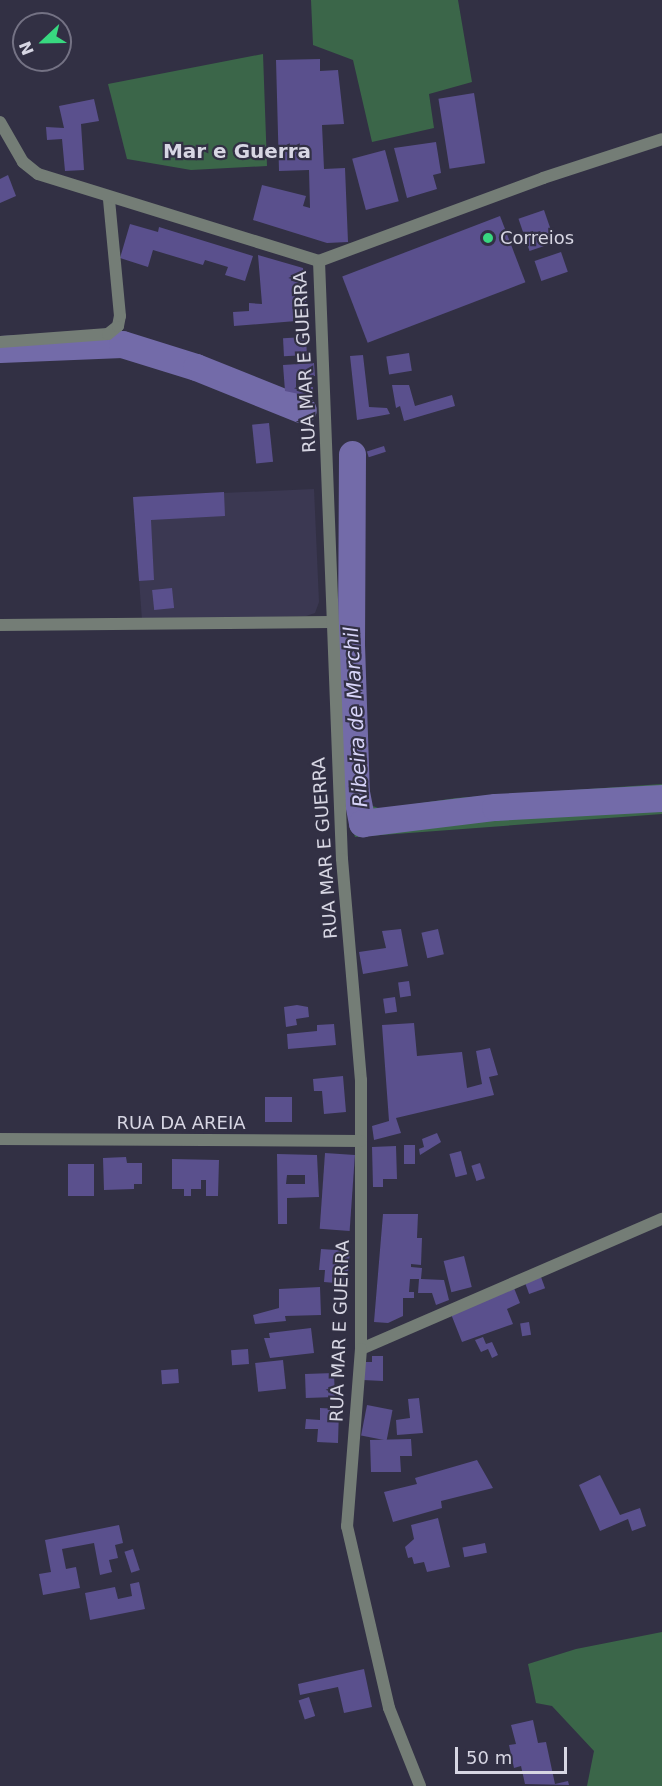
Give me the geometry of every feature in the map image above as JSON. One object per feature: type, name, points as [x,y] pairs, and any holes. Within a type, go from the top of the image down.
[{"type":"street","points":[[0,122],[23,162],[38,174],[109,199],[319,261]]},
{"type":"street","name":"RUA MAR E GUERRA","points":[[420,1786],[389,1708],[347,1526],[361,1350],[361,1080],[342,859],[319,261],[543,178],[662,140]]},
{"type":"street","points":[[0,342],[108,334],[118,326],[120,316],[109,199]]},
{"type":"street","points":[[0,625],[332,622]]},
{"type":"street","name":"RUA DA AREIA","points":[[0,1139],[361,1141]]},
{"type":"street","points":[[361,1350],[662,1219]]},
{"type":"shaded area","points":[[314,489],[319,602],[315,613],[306,616],[142,620],[133,497]]},
{"type":"green space","points":[[311,0],[458,0],[472,82],[429,94],[434,128],[372,142],[353,60],[313,45]]},
{"type":"green space","points":[[263,54],[267,166],[191,170],[127,159],[108,84]]},
{"type":"green space","points":[[662,784],[662,814],[355,837],[347,808],[367,804],[381,809],[456,798]]},
{"type":"green space","points":[[662,1632],[662,1786],[587,1786],[594,1751],[552,1706],[536,1703],[528,1664],[576,1649]]},
{"type":"building","points":[[320,59],[320,71],[338,70],[344,124],[322,125],[324,169],[345,168],[348,242],[327,243],[253,220],[262,185],[306,196],[303,206],[310,208],[309,170],[279,171],[276,60]]},
{"type":"building","points":[[474,93],[485,163],[450,169],[438,99]]},
{"type":"building","points":[[94,99],[99,121],[81,124],[84,170],[65,171],[62,139],[47,140],[46,127],[64,128],[59,106]]},
{"type":"building","points":[[436,142],[441,173],[433,175],[437,189],[407,198],[394,148]]},
{"type":"building","points":[[385,150],[399,201],[366,210],[352,159]]},
{"type":"building","points":[[8,175],[16,196],[0,203],[0,179]]},
{"type":"building","points":[[544,210],[555,242],[530,251],[518,219]]},
{"type":"building","points":[[500,216],[525,282],[368,343],[342,277]]},
{"type":"building","points":[[130,224],[158,232],[159,227],[253,256],[245,281],[225,275],[228,267],[205,260],[203,265],[153,250],[148,267],[120,258]]},
{"type":"building","points":[[561,252],[568,272],[541,281],[535,261]]},
{"type":"building","points":[[258,255],[303,268],[308,320],[234,326],[233,312],[249,311],[249,303],[262,304]]},
{"type":"building","points":[[306,337],[307,355],[284,356],[283,338]]},
{"type":"building","points":[[409,353],[412,371],[389,374],[386,357]]},
{"type":"building","points":[[363,355],[369,407],[387,408],[390,414],[357,420],[350,356]]},
{"type":"building","points":[[314,363],[315,376],[296,377],[296,387],[313,387],[313,397],[285,391],[283,365]]},
{"type":"building","points":[[392,385],[409,385],[415,406],[452,395],[455,406],[404,421],[400,406],[396,408]]},
{"type":"building","points":[[269,423],[273,462],[256,464],[252,425]]},
{"type":"building","points":[[384,446],[386,452],[369,457],[367,452]]},
{"type":"building","points":[[224,492],[225,516],[151,520],[154,580],[139,581],[133,497]]},
{"type":"building","points":[[172,588],[174,608],[154,610],[152,590]]},
{"type":"building","points":[[401,929],[408,966],[363,974],[359,952],[386,948],[382,931]]},
{"type":"building","points":[[438,929],[444,954],[427,958],[421,933]]},
{"type":"building","points":[[409,981],[411,996],[400,997],[398,983]]},
{"type":"building","points":[[395,997],[397,1012],[385,1014],[383,999]]},
{"type":"building","points":[[297,1005],[308,1007],[309,1017],[296,1019],[297,1025],[286,1027],[284,1007]]},
{"type":"building","points":[[414,1023],[417,1056],[462,1052],[467,1088],[482,1084],[476,1051],[490,1048],[498,1075],[489,1077],[494,1095],[396,1118],[401,1133],[374,1140],[372,1126],[389,1121],[382,1025]]},
{"type":"building","points":[[334,1024],[336,1045],[288,1049],[287,1034],[317,1031],[317,1025]]},
{"type":"building","points":[[343,1076],[346,1112],[324,1114],[322,1091],[314,1091],[313,1079]]},
{"type":"building","points":[[265,1097],[292,1097],[292,1122],[265,1122]]},
{"type":"building","points":[[437,1133],[441,1142],[420,1155],[419,1149],[424,1147],[422,1139]]},
{"type":"building","points":[[404,1145],[415,1145],[415,1164],[404,1164]]},
{"type":"building","points":[[396,1146],[397,1179],[383,1179],[383,1187],[373,1187],[372,1147]]},
{"type":"building","points":[[461,1151],[467,1174],[456,1177],[449,1154]]},
{"type":"building","points":[[325,1153],[355,1155],[350,1231],[320,1229]]},
{"type":"building","points":[[277,1154],[317,1155],[319,1197],[287,1198],[287,1224],[278,1224]],"holes":[[[287,1175],[305,1175],[305,1184],[286,1184]]]},
{"type":"building","points":[[126,1157],[127,1163],[142,1163],[142,1184],[134,1184],[134,1189],[104,1190],[103,1158]]},
{"type":"building","points":[[172,1159],[219,1160],[218,1196],[206,1196],[206,1180],[201,1180],[201,1189],[191,1189],[191,1196],[184,1196],[184,1189],[172,1189]]},
{"type":"building","points":[[480,1163],[485,1178],[476,1181],[471,1166]]},
{"type":"building","points":[[68,1164],[94,1164],[94,1196],[68,1196]]},
{"type":"building","points":[[383,1214],[418,1214],[417,1238],[422,1238],[421,1265],[411,1264],[411,1267],[422,1268],[421,1279],[444,1280],[449,1300],[436,1305],[432,1293],[418,1293],[419,1279],[410,1279],[409,1292],[414,1292],[414,1298],[403,1298],[403,1316],[388,1323],[374,1322]]},
{"type":"building","points":[[321,1249],[350,1251],[347,1284],[324,1282],[325,1270],[319,1270]]},
{"type":"building","points":[[464,1256],[472,1287],[451,1292],[444,1261]]},
{"type":"building","points":[[541,1277],[545,1288],[529,1294],[525,1283]]},
{"type":"building","points":[[320,1287],[321,1315],[285,1316],[286,1321],[255,1324],[253,1315],[279,1308],[279,1289]]},
{"type":"building","points":[[514,1288],[520,1303],[507,1309],[513,1324],[462,1342],[451,1314]]},
{"type":"building","points":[[529,1322],[531,1335],[522,1336],[520,1323]]},
{"type":"building","points":[[311,1328],[314,1353],[270,1358],[264,1338],[270,1338],[269,1333]]},
{"type":"building","points":[[483,1337],[486,1344],[492,1342],[498,1355],[492,1358],[488,1349],[481,1352],[475,1340]]},
{"type":"building","points":[[248,1349],[249,1364],[232,1365],[231,1350]]},
{"type":"building","points":[[372,1356],[383,1356],[383,1381],[363,1380],[363,1362],[372,1362]]},
{"type":"building","points":[[283,1360],[286,1389],[258,1392],[255,1363]]},
{"type":"building","points":[[178,1369],[179,1383],[162,1384],[161,1370]]},
{"type":"building","points":[[334,1373],[335,1397],[306,1398],[305,1374]]},
{"type":"building","points":[[419,1398],[423,1433],[397,1435],[396,1420],[410,1418],[408,1399]]},
{"type":"building","points":[[367,1405],[393,1410],[387,1440],[361,1435]]},
{"type":"building","points":[[320,1408],[339,1409],[338,1443],[317,1442],[318,1429],[305,1429],[306,1419],[320,1420]]},
{"type":"building","points":[[411,1439],[412,1456],[400,1456],[401,1472],[371,1472],[370,1440]]},
{"type":"building","points":[[477,1460],[493,1488],[441,1501],[442,1508],[393,1522],[384,1492],[417,1484],[415,1478]]},
{"type":"building","points":[[600,1475],[620,1515],[640,1508],[646,1526],[632,1531],[628,1519],[600,1531],[579,1485]]},
{"type":"building","points":[[438,1518],[450,1567],[427,1572],[424,1562],[414,1564],[412,1557],[408,1558],[405,1547],[414,1539],[411,1525]]},
{"type":"building","points":[[119,1525],[123,1543],[115,1545],[118,1558],[109,1560],[112,1572],[100,1575],[94,1543],[62,1549],[66,1569],[76,1567],[80,1588],[43,1595],[39,1574],[51,1572],[45,1540]]},
{"type":"building","points":[[485,1543],[487,1553],[464,1557],[462,1547]]},
{"type":"building","points":[[133,1549],[140,1570],[131,1573],[124,1552]]},
{"type":"building","points":[[139,1582],[145,1609],[90,1620],[85,1593],[115,1587],[118,1599],[132,1596],[130,1584]]},
{"type":"building","points":[[364,1669],[372,1707],[344,1713],[338,1687],[300,1695],[298,1684]]},
{"type":"building","points":[[309,1697],[315,1716],[305,1719],[299,1700]]},
{"type":"building","points":[[533,1720],[538,1743],[546,1742],[555,1784],[568,1781],[569,1785],[525,1784],[521,1766],[514,1768],[509,1745],[516,1744],[511,1725]]},
{"type":"waterway","points":[[0,349],[122,344],[196,367],[303,410]]},
{"type":"waterway","name":"Ribeira de Marchil","points":[[352,454],[351,645],[356,792],[362,823],[495,807],[662,798]]},
{"type":"place","name":"Correios","points":[[488,238]]},
{"type":"district","name":"Mar e Guerra","points":[[237,151]]}]
